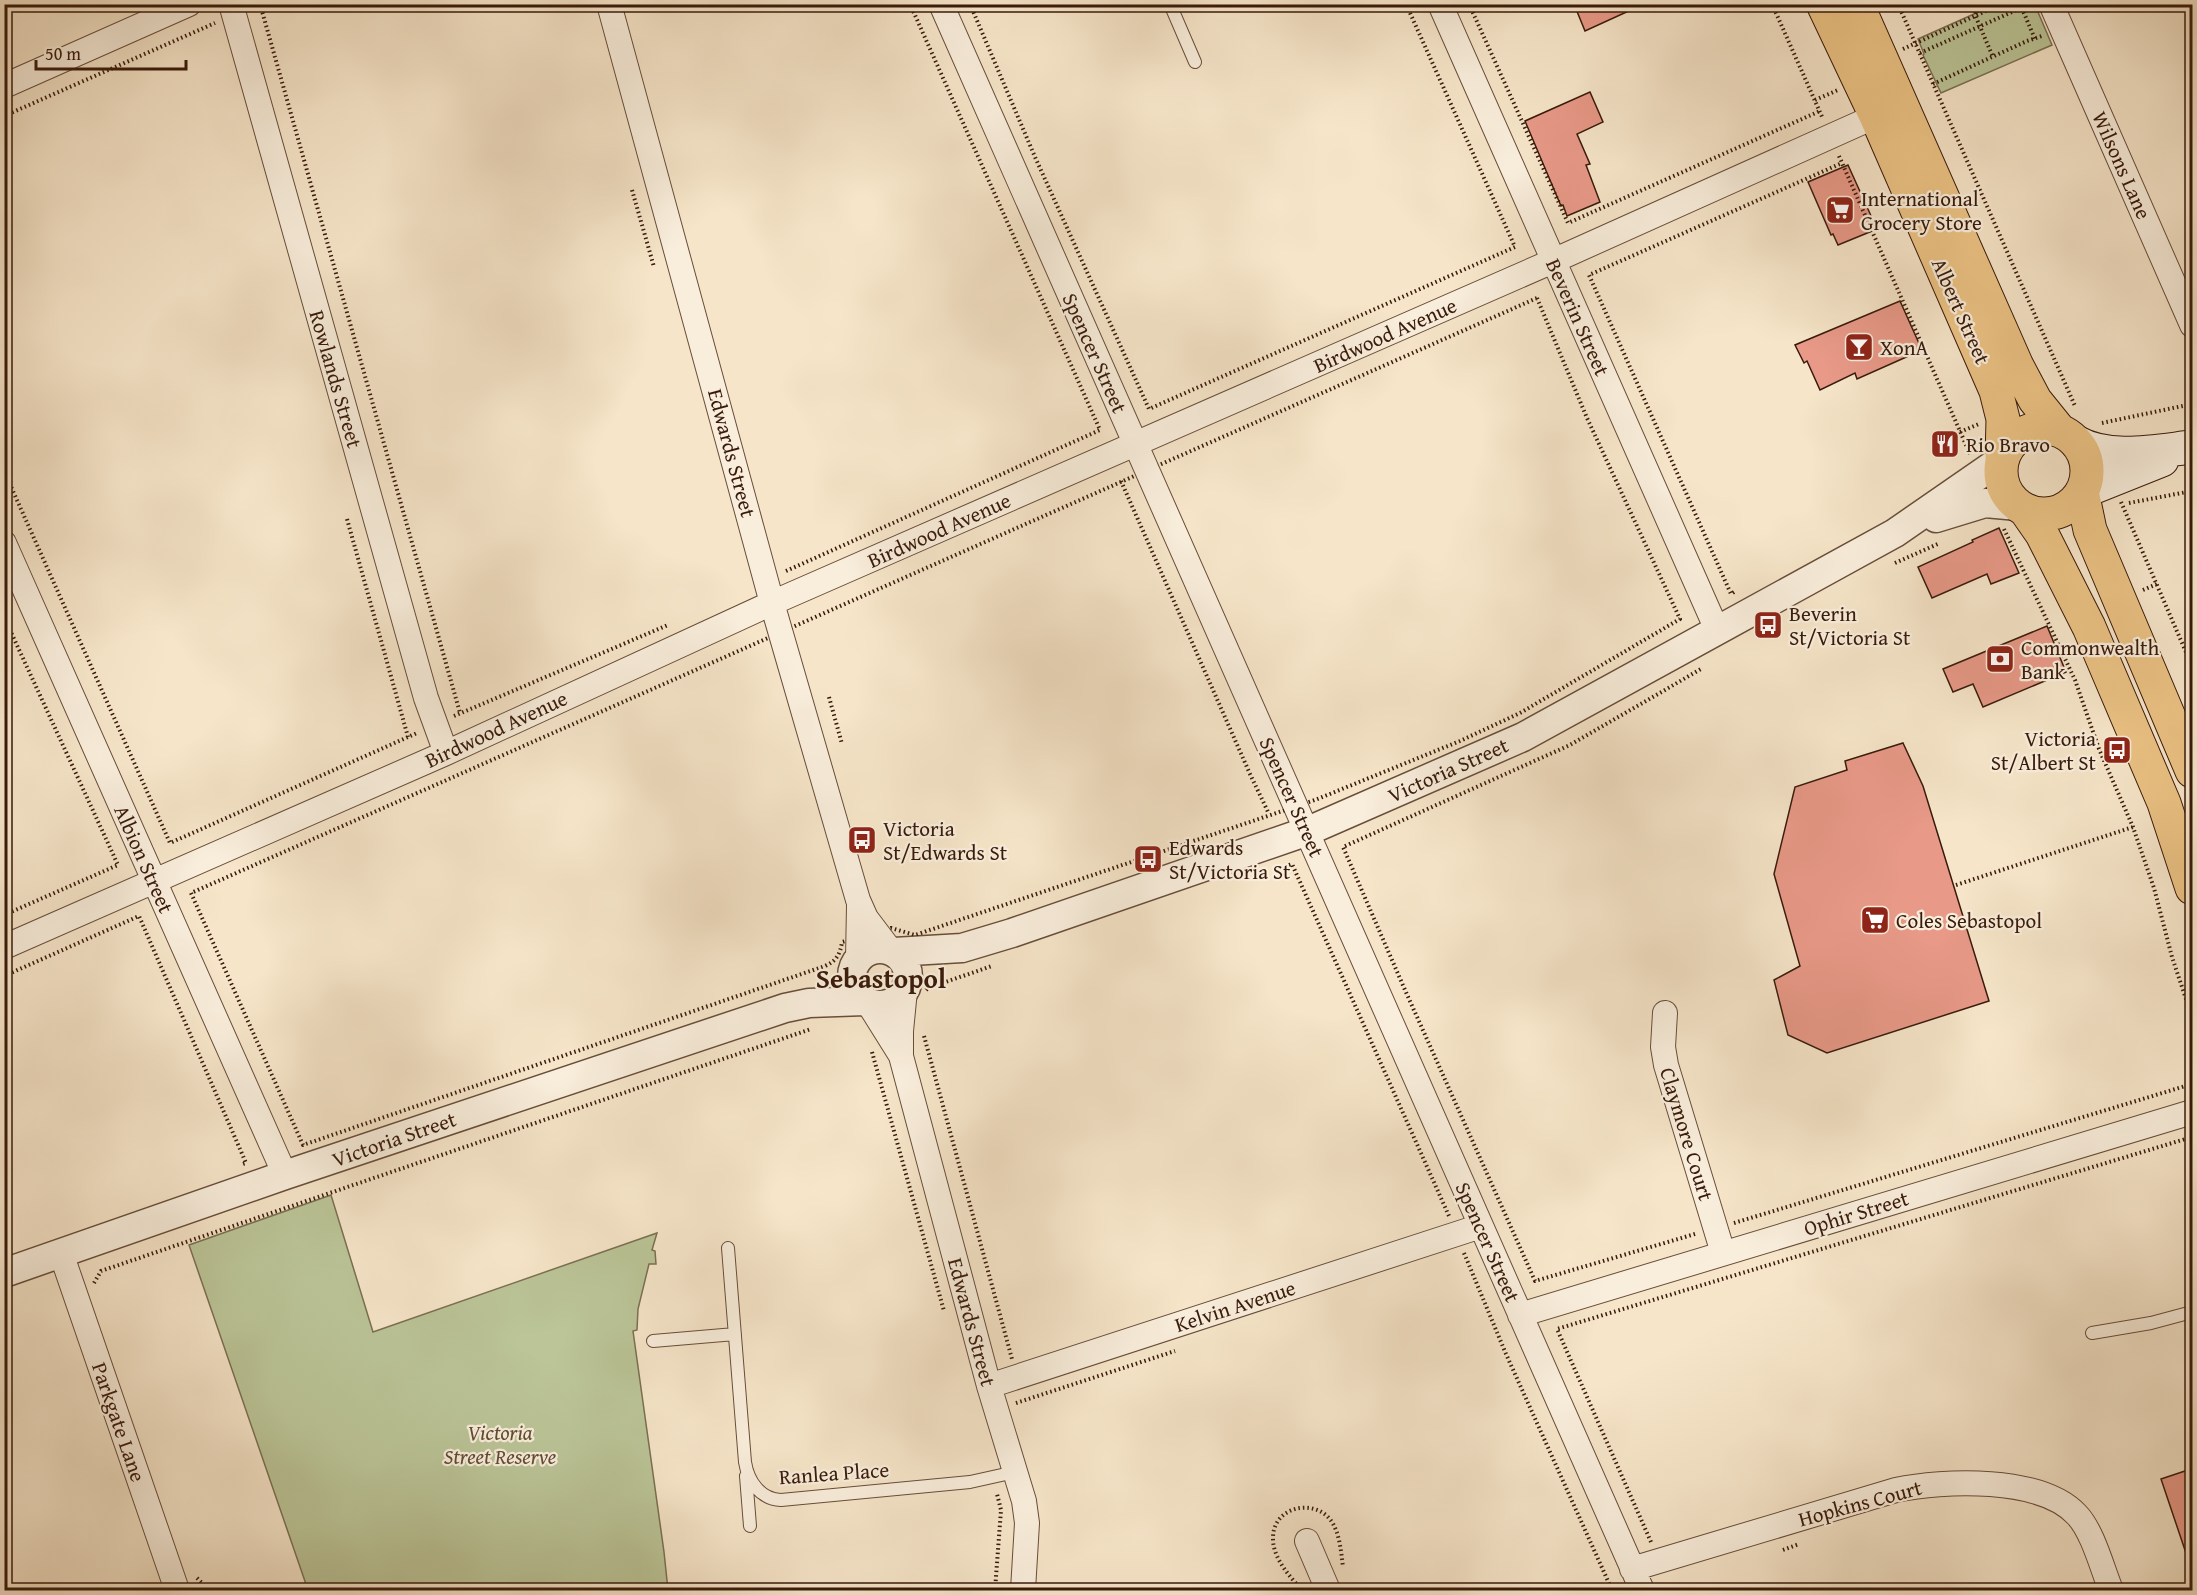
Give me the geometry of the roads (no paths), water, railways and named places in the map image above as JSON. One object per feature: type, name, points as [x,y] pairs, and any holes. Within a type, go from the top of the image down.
[{"type":"highway","name":"Albert Street","points":[[1823,4],[1876,116],[1996,391],[2003,420],[1990,468],[2001,470],[2005,490],[2012,506]]},
{"type":"highway","name":"Albert Street","points":[[1857,4],[2017,366],[2035,400],[2093,454],[2086,461],[2086,482],[2082,492]]},
{"type":"highway","points":[[1990,468],[2011,444],[2025,433],[2042,428],[2093,454]]},
{"type":"highway","points":[[2012,506],[2044,514],[2062,511],[2077,500],[2082,492]]},
{"type":"highway","points":[[2082,492],[2090,530],[2193,771]]},
{"type":"highway","points":[[2012,506],[2047,542],[2089,627],[2164,803],[2193,888]]},
{"type":"main road","points":[[2082,492],[2093,454],[2145,466],[2193,449]]},
{"type":"street","points":[[4,86],[189,4]]},
{"type":"street","name":"Edwards Street","points":[[609,4],[772,603],[782,631],[872,949]]},
{"type":"street","name":"Spencer Street","points":[[941,4],[1642,1590]]},
{"type":"street","name":"Beverin Street","points":[[1440,4],[1717,630]]},
{"type":"street","name":"Wilsons Lane","points":[[2051,4],[2193,325]]},
{"type":"street","name":"Rowlands Street","points":[[232,10],[419,675],[446,753]]},
{"type":"street","name":"Birdwood Avenue","points":[[4,947],[446,753],[772,603],[1554,261],[1876,116]]},
{"type":"street","name":"Victoria Street","points":[[785,1008],[817,991],[872,949],[949,950],[973,945],[1058,918],[1302,818],[1523,737],[1895,533],[1990,468]]},
{"type":"street","name":"Victoria Street","points":[[1895,533],[1967,508],[2012,506]]},
{"type":"street","name":"Albion Street","points":[[4,543],[285,1175]]},
{"type":"street","name":"Victoria Street","points":[[915,991],[949,958],[973,945]]},
{"type":"street","points":[[872,949],[901,958],[915,991],[900,996],[889,1004],[876,1005],[867,1002],[856,992],[852,983],[852,975],[872,949]]},
{"type":"street","name":"Edwards Street","points":[[915,991],[901,1031],[902,1056],[988,1386],[1024,1501],[1027,1523],[1023,1590]]},
{"type":"street","name":"Edwards Street","points":[[867,1002],[902,1056]]},
{"type":"street","name":"Victoria Street","points":[[4,1273],[285,1175],[785,1008],[808,1003],[867,1002]]},
{"type":"street","name":"Claymore Court","points":[[1665,1013],[1663,1047],[1666,1065],[1723,1253]]},
{"type":"street","name":"Ophir Street","points":[[1520,1315],[2193,1112]]},
{"type":"street","name":"Kelvin Avenue","points":[[988,1386],[1481,1226]]},
{"type":"street","name":"Parkgate Lane","points":[[61,1253],[177,1590]]},
{"type":"street","name":"Hopkins Court","points":[[1632,1569],[1896,1490],[1937,1483],[1965,1483],[2032,1492],[2056,1500],[2071,1510],[2085,1528],[2111,1590]]},
{"type":"street","points":[[1307,1541],[1328,1590]]},
{"type":"lane","points":[[1170,4],[1195,62]]},
{"type":"lane","name":"Ranlea Place","points":[[728,1248],[745,1462],[752,1484],[777,1500],[970,1482],[1015,1472]]},
{"type":"lane","points":[[2092,1333],[2151,1323],[2193,1312]]},
{"type":"lane","points":[[653,1341],[735,1334]]},
{"type":"lane","points":[[745,1462],[750,1526]]},
{"type":"place","name":"International Grocery Store","points":[[1840,210]]},
{"type":"place","name":"XonA","points":[[1859,347]]},
{"type":"place","name":"Rio Bravo","points":[[1945,444]]},
{"type":"place","name":"Beverin St/Victoria St","points":[[1768,625]]},
{"type":"place","name":"Commonwealth Bank","points":[[2000,659]]},
{"type":"place","name":"Victoria St/Albert St","points":[[2117,750]]},
{"type":"place","name":"Victoria St/Edwards St","points":[[862,840]]},
{"type":"place","name":"Edwards St/Victoria St","points":[[1148,859]]},
{"type":"place","name":"Coles Sebastopol","points":[[1875,920]]},
{"type":"district","name":"Sebastopol","points":[[881,978]]},
{"type":"park label","name":"Victoria Street Reserve","points":[[500,1444]]}]
